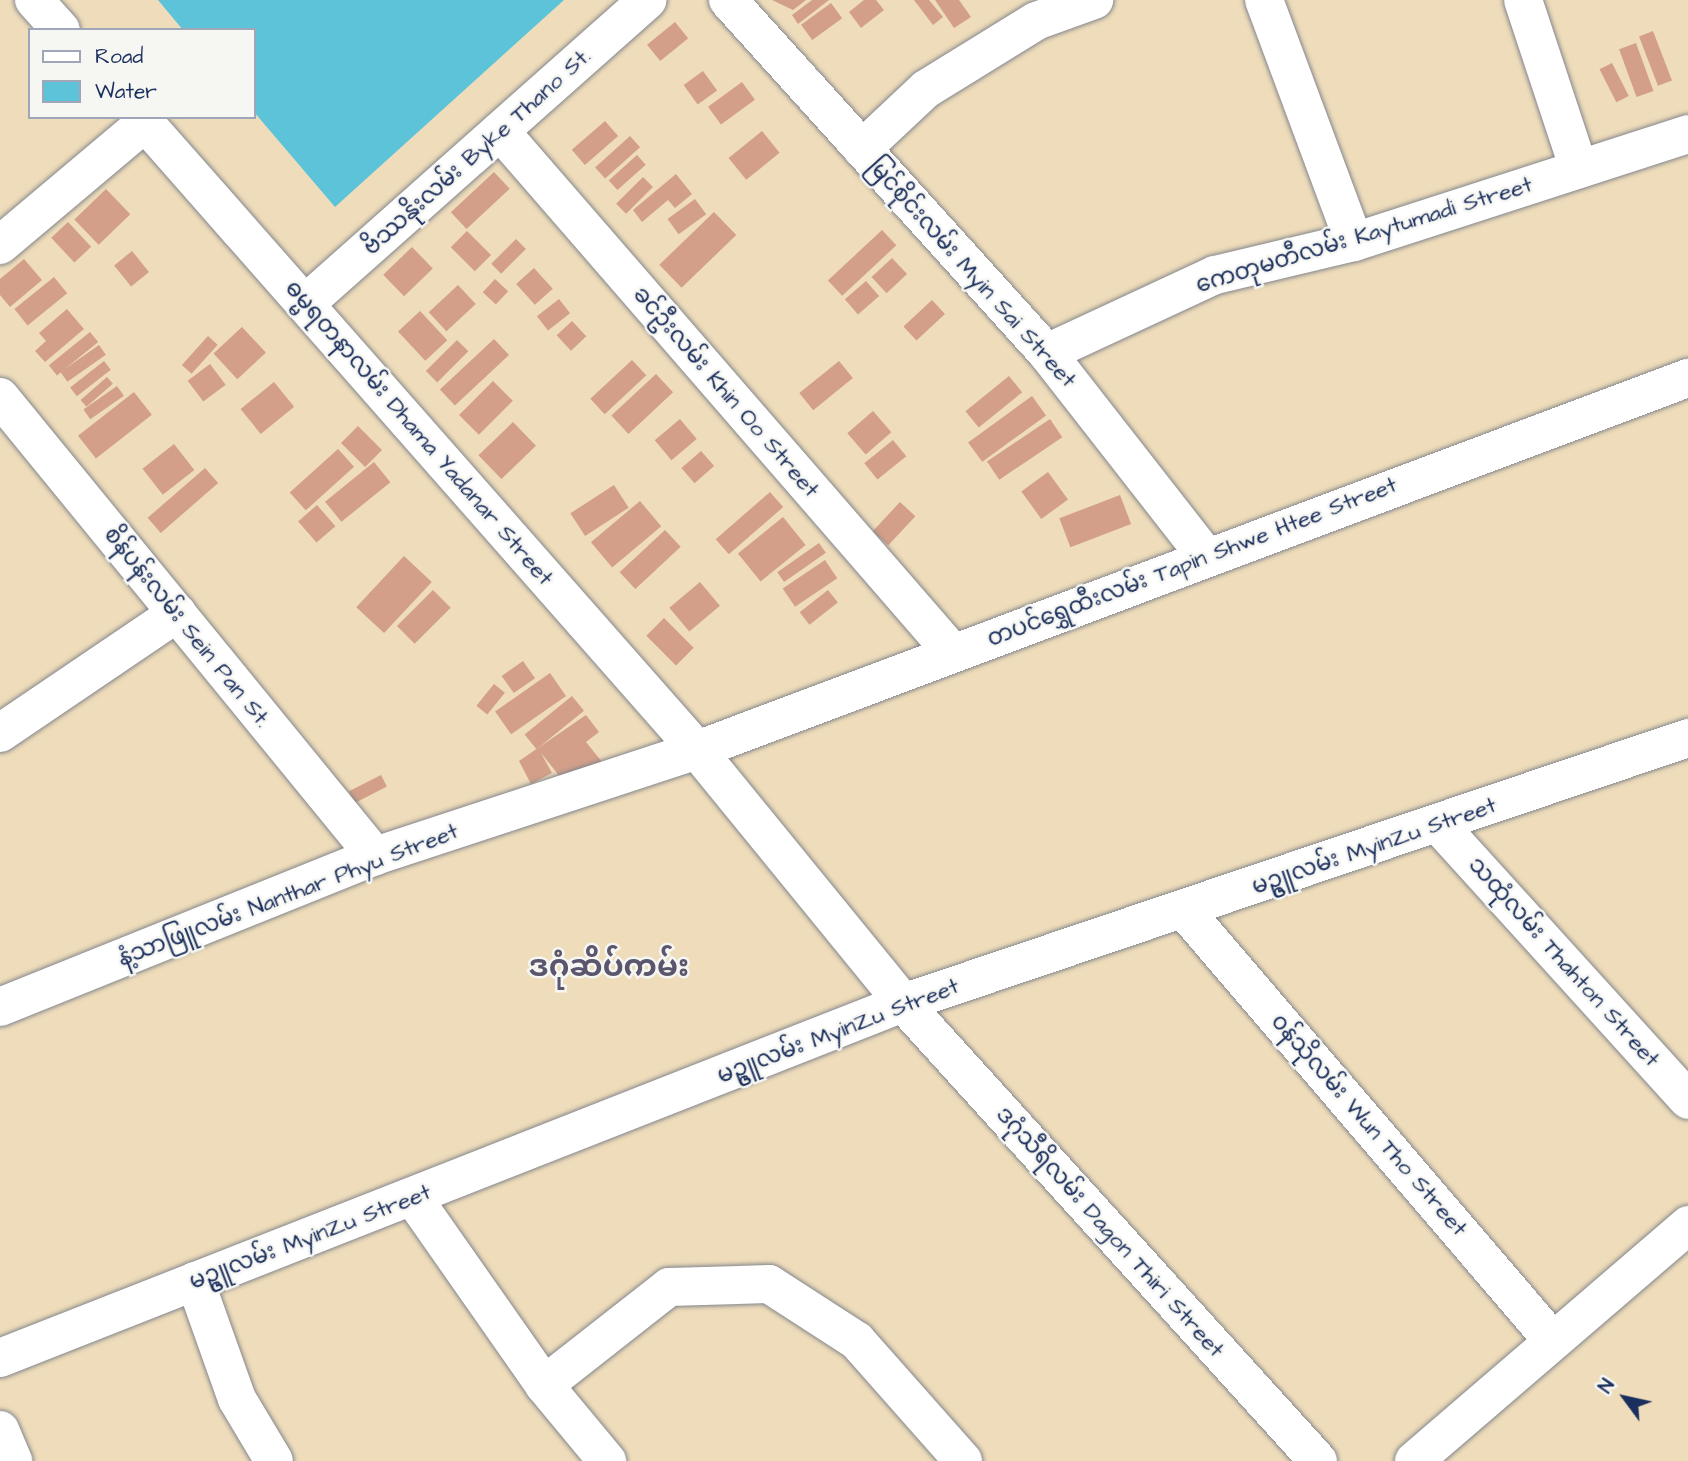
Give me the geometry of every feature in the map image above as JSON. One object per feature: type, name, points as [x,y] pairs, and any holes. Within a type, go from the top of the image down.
[{"type":"street","points":[[34,0],[59,28]]},
{"type":"street","name":"ဗိဿနိုးလမ်း Byke Thano St.","points":[[305,304],[648,0]]},
{"type":"street","name":"မြင်စိုင်းလမ်း Myin Sai Street","points":[[728,0],[1047,353],[1205,555]]},
{"type":"street","points":[[862,149],[926,89],[1036,21],[1094,0]]},
{"type":"street","points":[[1264,0],[1354,242]]},
{"type":"street","points":[[1523,0],[1579,169]]},
{"type":"street","points":[[0,246],[143,120]]},
{"type":"street","name":"ဓမ္မရတနာလမ်း Dhama Yadanar Street","points":[[143,120],[697,750],[903,1003]]},
{"type":"street","name":"ခင်ဦးလမ်း Khin Oo Street","points":[[500,131],[952,652]]},
{"type":"street","name":"ကေတုမတီလမ်း Kaytumadi Street","points":[[1047,353],[1215,275],[1354,242],[1688,134]]},
{"type":"street","name":"တပင်ရွှေထီးလမ်း Tapin Shwe Htee Street","points":[[697,750],[1205,555],[1688,379]]},
{"type":"street","name":"စိန်ပန်းလမ်း Sein Pan St.","points":[[0,397],[375,856]]},
{"type":"street","points":[[0,733],[177,613]]},
{"type":"street","name":"မဥ္ဇူလမ်း MyinZu Street","points":[[0,1358],[414,1199],[903,1003],[1439,825],[1688,738]]},
{"type":"street","name":"နံ့သာဖြူလမ်း Nanthar Phyu Street","points":[[0,1007],[375,856],[697,750]]},
{"type":"street","name":"သထုံလမ်း Thahton Street","points":[[1439,825],[1688,1100]]},
{"type":"street","name":"၀န်သိုလမ်း Wun Tho Street","points":[[1184,909],[1553,1341]]},
{"type":"street","name":"ဒဂုံသီရိလမ်း Dagon Thiri Street","points":[[903,1003],[1318,1461]]},
{"type":"street","points":[[414,1199],[544,1385],[607,1461]]},
{"type":"street","points":[[1414,1461],[1688,1225]]},
{"type":"street","points":[[195,1281],[237,1399],[275,1461]]},
{"type":"street","points":[[544,1385],[669,1287],[769,1284],[856,1341],[963,1461]]},
{"type":"street","points":[[0,1430],[13,1461]]},
{"type":"water","points":[[158,0],[564,0],[335,207],[256,114],[256,28],[181,28]]},
{"type":"building","points":[[772,0],[806,0],[793,10]]},
{"type":"building","points":[[812,0],[829,0],[798,24],[792,15]]},
{"type":"building","points":[[864,0],[876,0],[884,10],[861,28],[849,12]]},
{"type":"building","points":[[914,0],[929,0],[943,17],[933,25]]},
{"type":"building","points":[[935,0],[959,0],[971,17],[954,28]]},
{"type":"building","points":[[831,3],[842,18],[812,40],[801,25]]},
{"type":"building","points":[[675,22],[688,38],[660,61],[647,45]]},
{"type":"building","points":[[1653,31],[1672,80],[1658,86],[1639,36]]},
{"type":"building","points":[[1636,43],[1653,91],[1637,97],[1619,49]]},
{"type":"building","points":[[1612,63],[1629,96],[1616,102],[1600,69]]},
{"type":"building","points":[[703,71],[717,90],[698,105],[684,85]]},
{"type":"building","points":[[742,82],[755,100],[721,124],[708,107]]},
{"type":"building","points":[[605,121],[618,136],[585,165],[572,150]]},
{"type":"building","points":[[762,131],[780,153],[746,180],[729,158]]},
{"type":"building","points":[[630,136],[640,147],[605,179],[595,167]]},
{"type":"building","points":[[637,155],[646,165],[617,190],[609,180]]},
{"type":"building","points":[[494,172],[510,189],[467,229],[451,212]]},
{"type":"building","points":[[676,174],[692,194],[675,208],[668,200],[642,222],[633,210]]},
{"type":"building","points":[[643,177],[653,187],[626,214],[616,204]]},
{"type":"building","points":[[106,189],[130,214],[99,245],[74,220]]},
{"type":"building","points":[[695,199],[706,214],[679,234],[667,219]]},
{"type":"building","points":[[714,212],[736,235],[682,288],[659,265]]},
{"type":"building","points":[[68,222],[91,247],[74,263],[51,238]]},
{"type":"building","points":[[882,230],[896,245],[842,296],[828,280]]},
{"type":"building","points":[[467,231],[491,255],[475,271],[451,247]]},
{"type":"building","points":[[516,239],[526,249],[501,274],[491,264]]},
{"type":"building","points":[[412,247],[433,269],[404,296],[383,275]]},
{"type":"building","points":[[132,251],[149,272],[131,286],[114,265]]},
{"type":"building","points":[[892,258],[907,274],[887,293],[872,277]]},
{"type":"building","points":[[24,259],[42,280],[10,307],[0,295],[0,279]]},
{"type":"building","points":[[534,268],[553,289],[535,305],[516,284]]},
{"type":"building","points":[[54,277],[67,293],[28,325],[14,309]]},
{"type":"building","points":[[495,279],[508,291],[496,304],[483,292]]},
{"type":"building","points":[[866,281],[879,296],[858,314],[845,299]]},
{"type":"building","points":[[458,285],[476,304],[446,331],[429,312]]},
{"type":"building","points":[[559,299],[570,313],[548,330],[537,316]]},
{"type":"building","points":[[932,300],[945,314],[916,340],[903,327]]},
{"type":"building","points":[[67,309],[84,329],[45,362],[35,351],[46,341],[39,333]]},
{"type":"building","points":[[420,311],[447,340],[425,361],[398,331]]},
{"type":"building","points":[[572,321],[586,336],[571,351],[557,335]]},
{"type":"building","points":[[242,327],[266,353],[237,379],[213,354]]},
{"type":"building","points":[[90,332],[98,342],[57,375],[49,365]]},
{"type":"building","points":[[208,336],[218,345],[192,374],[182,365]]},
{"type":"building","points":[[494,339],[509,355],[455,406],[440,389]]},
{"type":"building","points":[[457,340],[468,351],[437,382],[426,371]]},
{"type":"building","points":[[99,345],[106,355],[67,382],[60,372]]},
{"type":"building","points":[[632,360],[646,375],[605,414],[590,399]]},
{"type":"building","points":[[104,361],[111,370],[77,396],[70,387]]},
{"type":"building","points":[[839,361],[853,378],[813,410],[799,393]]},
{"type":"building","points":[[210,364],[226,385],[203,402],[188,381]]},
{"type":"building","points":[[656,374],[673,392],[628,434],[611,416]]},
{"type":"building","points":[[1009,376],[1022,392],[979,428],[965,411]]},
{"type":"building","points":[[107,377],[113,384],[86,407],[81,400]]},
{"type":"building","points":[[493,381],[513,401],[479,435],[459,415]]},
{"type":"building","points":[[274,382],[294,407],[261,434],[241,409]]},
{"type":"building","points":[[117,386],[124,396],[90,419],[83,410]]},
{"type":"building","points":[[134,392],[152,415],[96,459],[78,436]]},
{"type":"building","points":[[1032,396],[1046,415],[982,462],[968,442]]},
{"type":"building","points":[[873,411],[891,432],[866,454],[847,433]]},
{"type":"building","points":[[680,419],[697,439],[671,460],[655,440]]},
{"type":"building","points":[[1050,419],[1062,437],[999,480],[987,461]]},
{"type":"building","points":[[513,422],[536,446],[501,479],[478,455]]},
{"type":"building","points":[[358,426],[382,450],[365,467],[341,443]]},
{"type":"building","points":[[893,440],[906,456],[877,480],[864,463]]},
{"type":"building","points":[[174,444],[194,470],[163,495],[142,469]]},
{"type":"building","points":[[338,449],[354,467],[306,510],[290,492]]},
{"type":"building","points":[[701,451],[714,466],[694,483],[681,468]]},
{"type":"building","points":[[374,462],[390,482],[341,522],[325,502]]},
{"type":"building","points":[[205,468],[218,483],[161,533],[148,518]]},
{"type":"building","points":[[1048,472],[1068,500],[1041,519],[1021,491]]},
{"type":"building","points":[[614,485],[629,508],[585,536],[570,513]]},
{"type":"building","points":[[770,492],[783,507],[729,554],[716,539]]},
{"type":"building","points":[[1120,495],[1131,524],[1070,547],[1059,518]]},
{"type":"building","points":[[640,501],[661,526],[612,567],[591,542]]},
{"type":"building","points":[[900,502],[915,516],[888,546],[873,531]]},
{"type":"building","points":[[317,505],[335,526],[317,543],[298,521]]},
{"type":"building","points":[[783,517],[806,545],[761,581],[738,554]]},
{"type":"building","points":[[665,530],[681,547],[635,589],[620,572]]},
{"type":"building","points":[[819,543],[826,553],[784,582],[777,572]]},
{"type":"building","points":[[404,556],[432,582],[384,633],[356,607]]},
{"type":"building","points":[[825,560],[837,578],[795,607],[783,589]]},
{"type":"building","points":[[700,582],[720,606],[689,631],[669,608]]},
{"type":"building","points":[[433,590],[451,608],[415,644],[397,626]]},
{"type":"building","points":[[828,590],[838,603],[809,625],[800,612]]},
{"type":"building","points":[[664,618],[694,648],[676,665],[646,636]]},
{"type":"building","points":[[523,661],[535,678],[514,693],[502,676]]},
{"type":"building","points":[[550,673],[566,696],[511,734],[495,711]]},
{"type":"building","points":[[494,684],[505,693],[487,715],[476,706]]},
{"type":"building","points":[[572,696],[584,711],[537,749],[525,734]]},
{"type":"building","points":[[586,715],[599,732],[586,742],[602,762],[569,788],[541,753],[552,773],[531,784],[519,761]]},
{"type":"building","points":[[381,775],[387,787],[355,803],[349,791]]},
{"type":"district","name":"ဒဂုံဆိပ်ကမ်း","points":[[609,967]]}]
